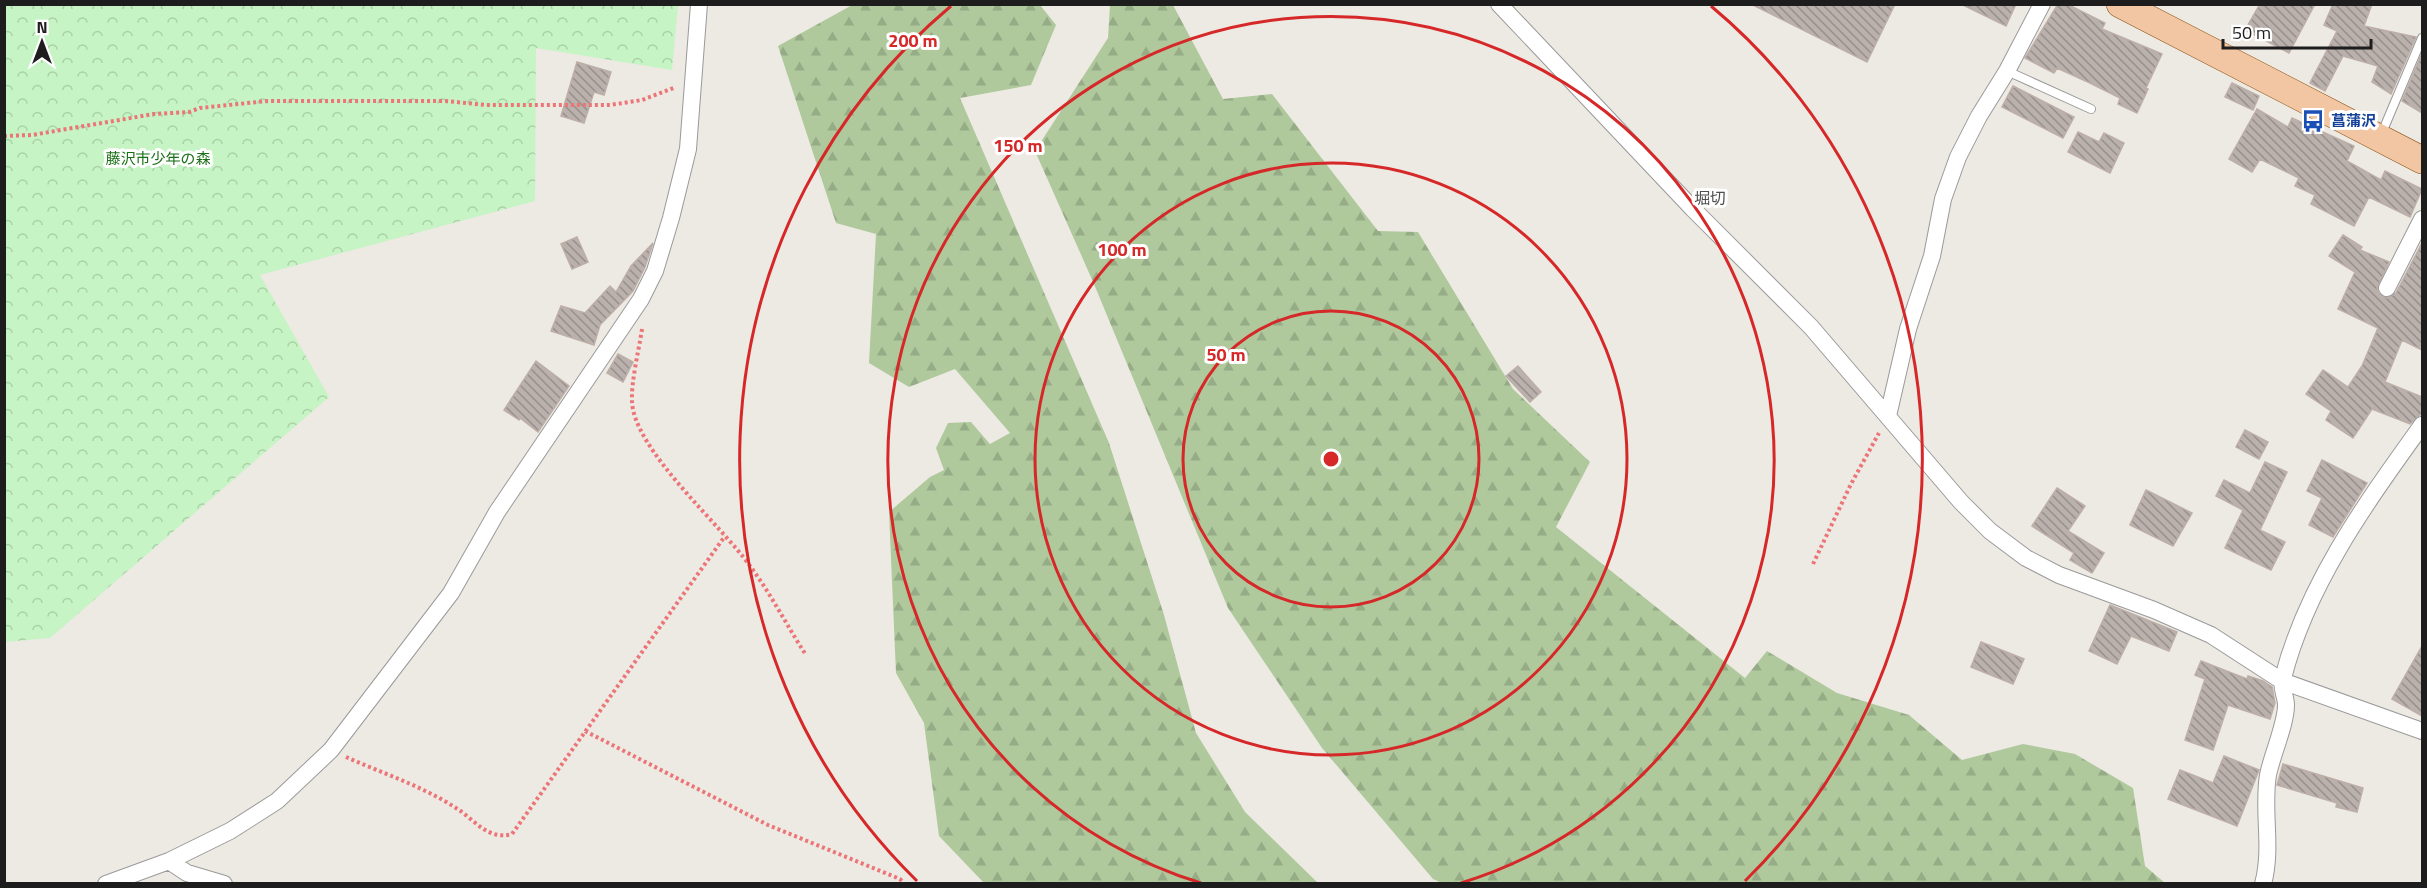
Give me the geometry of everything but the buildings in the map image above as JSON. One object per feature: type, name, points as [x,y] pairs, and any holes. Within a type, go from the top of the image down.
[{"type":"main road","points":[[2120,4],[2422,160]]},
{"type":"street","points":[[106,884],[169,861],[230,831],[277,801],[331,750],[451,593],[497,512],[641,299],[655,271],[688,149],[699,4]]},
{"type":"street","points":[[1499,4],[1684,201],[1811,327],[1961,502],[1990,531],[2025,558],[2059,575],[2154,610],[2211,635],[2282,681],[2422,731]]},
{"type":"street","points":[[1888,416],[1908,328],[1932,256],[1943,199],[1958,157],[2042,4]]},
{"type":"street","points":[[2387,288],[2422,219]]},
{"type":"street","points":[[2263,884],[2268,865],[2268,777],[2286,706],[2282,681],[2309,605],[2339,550],[2385,476],[2422,425]]},
{"type":"street","points":[[169,861],[187,873],[224,884]]},
{"type":"lane","points":[[2379,138],[2422,38]]},
{"type":"lane","points":[[2007,71],[2091,109]]},
{"type":"path","points":[[4,136],[32,135],[154,114],[189,112],[201,108],[267,101],[446,101],[486,105],[610,105],[642,100],[680,86]]},
{"type":"path","points":[[641,299],[646,304],[632,402],[638,424],[652,449],[750,566],[806,655]]},
{"type":"path","points":[[1813,564],[1851,484],[1888,416]]},
{"type":"path","points":[[331,750],[430,794],[456,808],[490,834],[501,837],[512,834],[725,536]]},
{"type":"path","points":[[585,731],[768,825],[900,879],[904,884]]},
{"type":"green space","name":"藤沢市少年の森","points":[[5,4],[678,5],[672,70],[536,48],[535,201],[260,275],[329,397],[50,638],[5,642]]},
{"type":"green space","points":[[854,4],[1040,5],[1056,25],[1031,85],[960,98],[1109,443],[1164,615],[1196,733],[1245,812],[1318,883],[984,883],[939,836],[924,723],[896,673],[889,512],[930,477],[944,470],[936,448],[948,423],[971,422],[990,444],[1010,433],[955,369],[909,387],[869,363],[876,234],[836,223],[778,46]]},
{"type":"green space","points":[[1110,5],[1173,5],[1223,99],[1272,94],[1378,231],[1418,232],[1513,389],[1590,462],[1556,527],[1745,678],[1767,651],[1837,693],[1909,715],[1962,760],[2023,744],[2075,754],[2133,788],[2145,866],[2165,883],[1444,884],[1433,879],[1322,748],[1228,608],[1094,284],[1035,151],[1108,38]]},
{"type":"place","name":"菖蒲沢","points":[[2313,121]]},
{"type":"district","name":"堀切","points":[[1710,198]]}]
